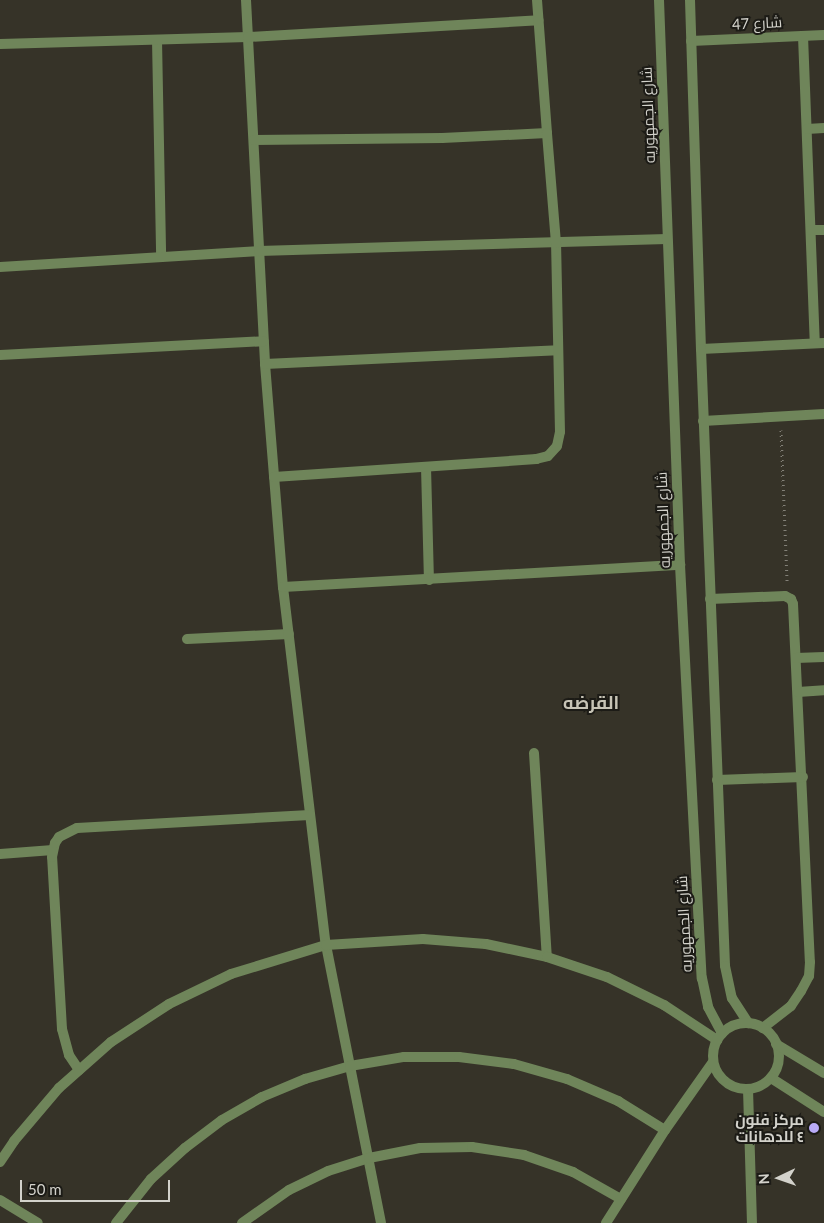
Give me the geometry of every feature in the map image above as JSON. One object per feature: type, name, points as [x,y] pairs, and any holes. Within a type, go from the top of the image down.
[{"type":"street","points":[[246,0],[265,364],[283,587],[326,945],[381,1223]]},
{"type":"street","points":[[274,476],[536,459],[548,456],[557,446],[560,432],[556,243],[537,0]]},
{"type":"street","name":"شارع الجمهوريه","points":[[659,0],[680,565],[702,978],[708,1007],[720,1036]]},
{"type":"street","points":[[690,0],[703,421],[725,966],[732,998],[748,1023]]},
{"type":"street","points":[[0,44],[248,37],[539,20]]},
{"type":"street","name":"شارع 47","points":[[692,41],[824,35]]},
{"type":"street","points":[[701,349],[819,343],[819,314],[811,230],[804,36]]},
{"type":"street","points":[[157,40],[161,257]]},
{"type":"street","points":[[807,129],[824,128]]},
{"type":"street","points":[[254,140],[442,138],[488,134],[547,133]]},
{"type":"street","points":[[811,230],[824,230]]},
{"type":"street","points":[[0,267],[259,251],[667,239]]},
{"type":"street","points":[[0,355],[264,341]]},
{"type":"street","points":[[265,364],[558,350]]},
{"type":"street","points":[[703,421],[781,418],[824,414]]},
{"type":"street","points":[[426,467],[429,580]]},
{"type":"street","points":[[283,587],[680,565]]},
{"type":"street","points":[[710,599],[788,597],[793,604],[810,937],[809,976],[791,1006],[763,1028]]},
{"type":"street","points":[[187,639],[289,634]]},
{"type":"street","points":[[796,658],[824,657]]},
{"type":"street","points":[[798,692],[824,690]]},
{"type":"street","points":[[534,753],[547,957]]},
{"type":"street","points":[[718,780],[802,777]]},
{"type":"street","points":[[80,1070],[69,1055],[62,1029],[53,850],[59,837],[70,830],[78,828],[310,815]]},
{"type":"street","points":[[0,854],[53,850]]},
{"type":"street","points":[[0,1162],[14,1141],[59,1088],[111,1042],[169,1004],[231,974],[326,945],[423,939],[486,944],[547,957],[607,977],[664,1005],[720,1036]]},
{"type":"street","points":[[776,1044],[778,1061],[771,1078],[764,1084],[748,1089],[729,1085],[716,1071],[713,1062],[714,1047],[720,1036],[730,1027],[748,1023],[763,1028],[776,1044],[824,1073]]},
{"type":"street","points":[[116,1223],[151,1179],[185,1148],[222,1120],[262,1097],[305,1079],[350,1066],[404,1057],[459,1057],[514,1064],[567,1079],[618,1101],[665,1130]]},
{"type":"street","points":[[606,1223],[665,1130],[713,1062]]},
{"type":"street","points":[[771,1078],[824,1112]]},
{"type":"street","points":[[748,1089],[752,1223]]},
{"type":"street","points":[[242,1223],[289,1190],[328,1171],[369,1158],[420,1148],[472,1147],[515,1154],[573,1172],[622,1198]]},
{"type":"street","points":[[0,1200],[38,1223]]},
{"type":"path","points":[[781,418],[788,597]]},
{"type":"place","name":"مركز فنون ٤ للدهانات","points":[[814,1128]]},
{"type":"district","name":"القرضه","points":[[591,702]]}]
